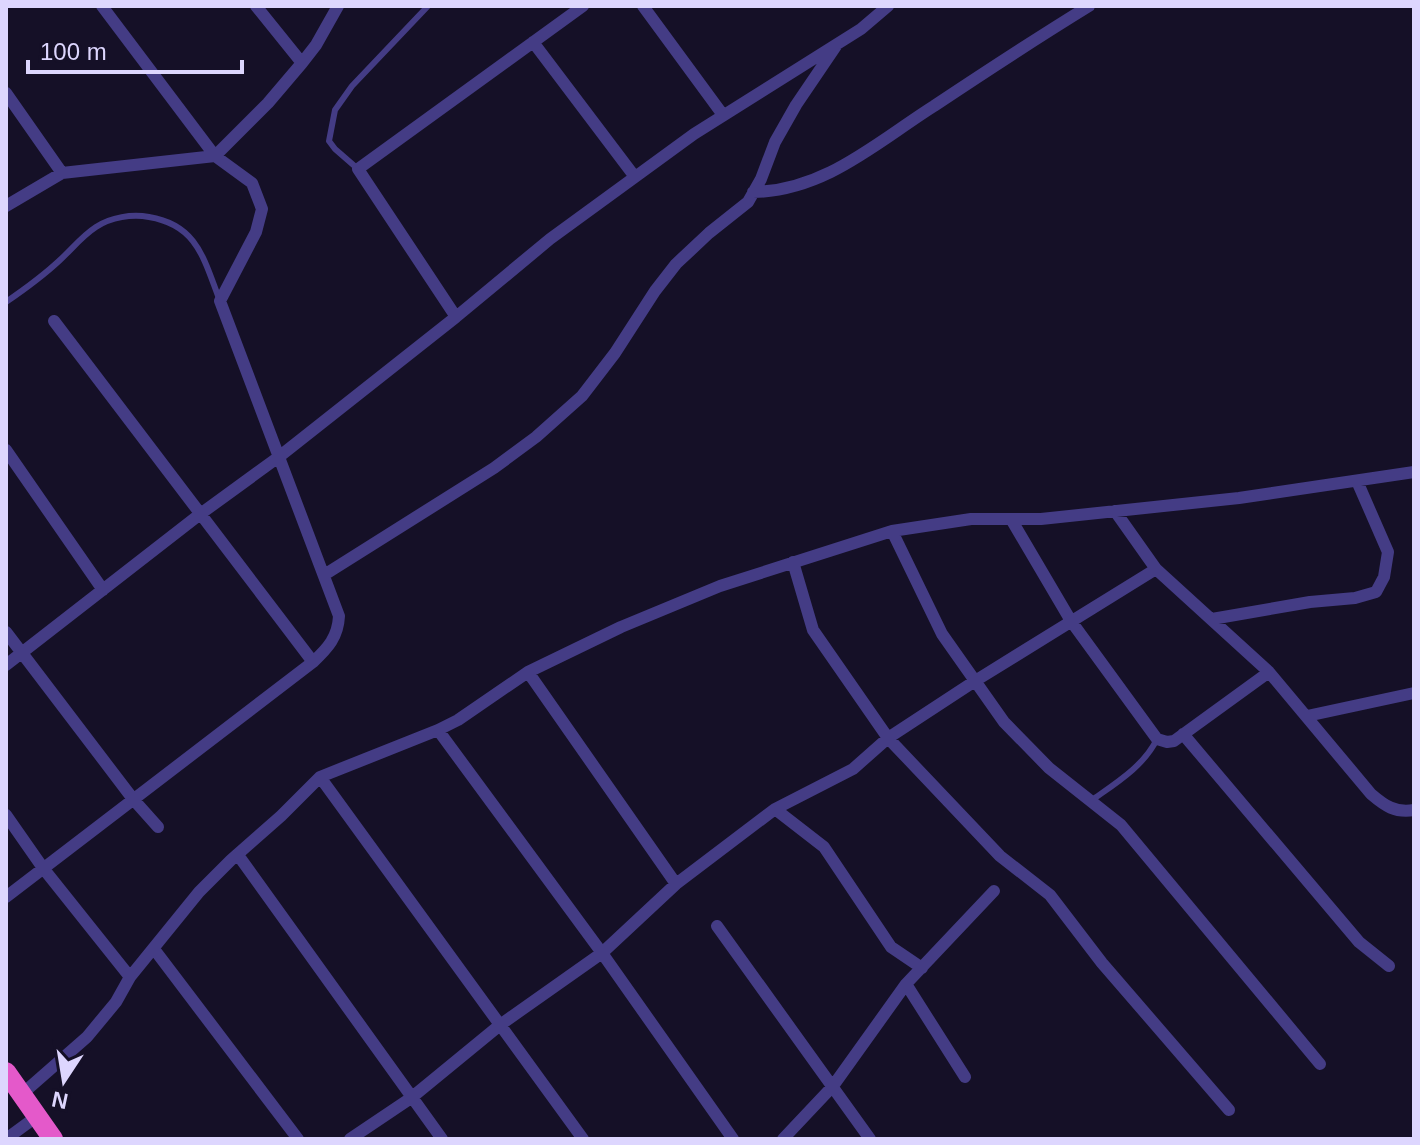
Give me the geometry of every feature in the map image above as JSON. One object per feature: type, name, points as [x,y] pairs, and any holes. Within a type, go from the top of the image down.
[{"type":"highway","points":[[7,1075],[53,1139]]},
{"type":"street","points":[[6,897],[313,662],[327,649],[339,628],[339,616],[220,301],[256,232],[262,209],[252,183],[215,156],[102,6]]},
{"type":"street","points":[[256,6],[302,63]]},
{"type":"street","points":[[6,206],[62,173],[215,156],[268,103],[302,63],[338,6]]},
{"type":"street","points":[[456,317],[358,169],[583,6]]},
{"type":"street","points":[[643,6],[723,115]]},
{"type":"street","points":[[6,665],[280,456],[550,239],[723,115],[861,29],[888,6]]},
{"type":"street","points":[[753,192],[771,192],[796,186],[832,172],[872,150],[916,117],[1089,6]]},
{"type":"street","points":[[324,575],[494,468],[536,437],[582,396],[676,264],[748,202],[782,129],[840,40]]},
{"type":"street","points":[[533,42],[635,177]]},
{"type":"street","points":[[6,93],[62,173]]},
{"type":"street","points":[[54,321],[313,662]]},
{"type":"street","points":[[6,450],[103,590]]},
{"type":"street","points":[[22,1094],[87,1037],[116,1002],[130,977],[199,892],[320,777],[438,730],[458,720],[528,672],[621,627],[691,597],[892,531],[971,519],[1041,519],[1239,498],[1414,472]]},
{"type":"street","points":[[1212,619],[1310,602],[1355,598],[1376,592],[1384,577],[1388,552],[1357,481]]},
{"type":"street","points":[[1115,511],[1156,569],[1269,672],[1371,794],[1390,809],[1402,812],[1414,810]]},
{"type":"street","points":[[1011,519],[1071,621],[1157,739],[1167,742],[1183,734],[1269,672]]},
{"type":"street","points":[[892,531],[942,634],[1004,722],[1049,768],[1121,825],[1320,1064]]},
{"type":"street","points":[[793,562],[813,630],[888,738],[1000,856],[1050,895],[1102,963],[1229,1110]]},
{"type":"street","points":[[350,1139],[411,1098],[500,1025],[602,953],[676,884],[775,809],[853,769],[888,738],[1156,569]]},
{"type":"street","points":[[6,632],[133,799],[158,827]]},
{"type":"street","points":[[528,672],[676,884]]},
{"type":"street","points":[[1307,716],[1414,693]]},
{"type":"street","points":[[438,730],[602,953],[733,1139]]},
{"type":"street","points":[[1183,734],[1359,942],[1389,966]]},
{"type":"street","points":[[320,777],[583,1139]]},
{"type":"street","points":[[775,809],[824,847],[891,947],[922,968]]},
{"type":"street","points":[[6,815],[43,868],[130,977]]},
{"type":"street","points":[[238,855],[442,1139]]},
{"type":"street","points":[[783,1139],[833,1086],[906,984],[994,891]]},
{"type":"street","points":[[717,926],[870,1139]]},
{"type":"street","points":[[154,949],[298,1139]]},
{"type":"street","points":[[906,984],[965,1077]]},
{"type":"street","points":[[6,1139],[36,1117]]},
{"type":"lane","points":[[358,169],[329,141],[335,110],[352,86],[428,6]]},
{"type":"lane","points":[[6,302],[38,279],[99,225],[122,216],[139,215],[179,225],[204,258],[220,301]]},
{"type":"lane","points":[[1092,800],[1130,773],[1151,751],[1157,739]]}]
